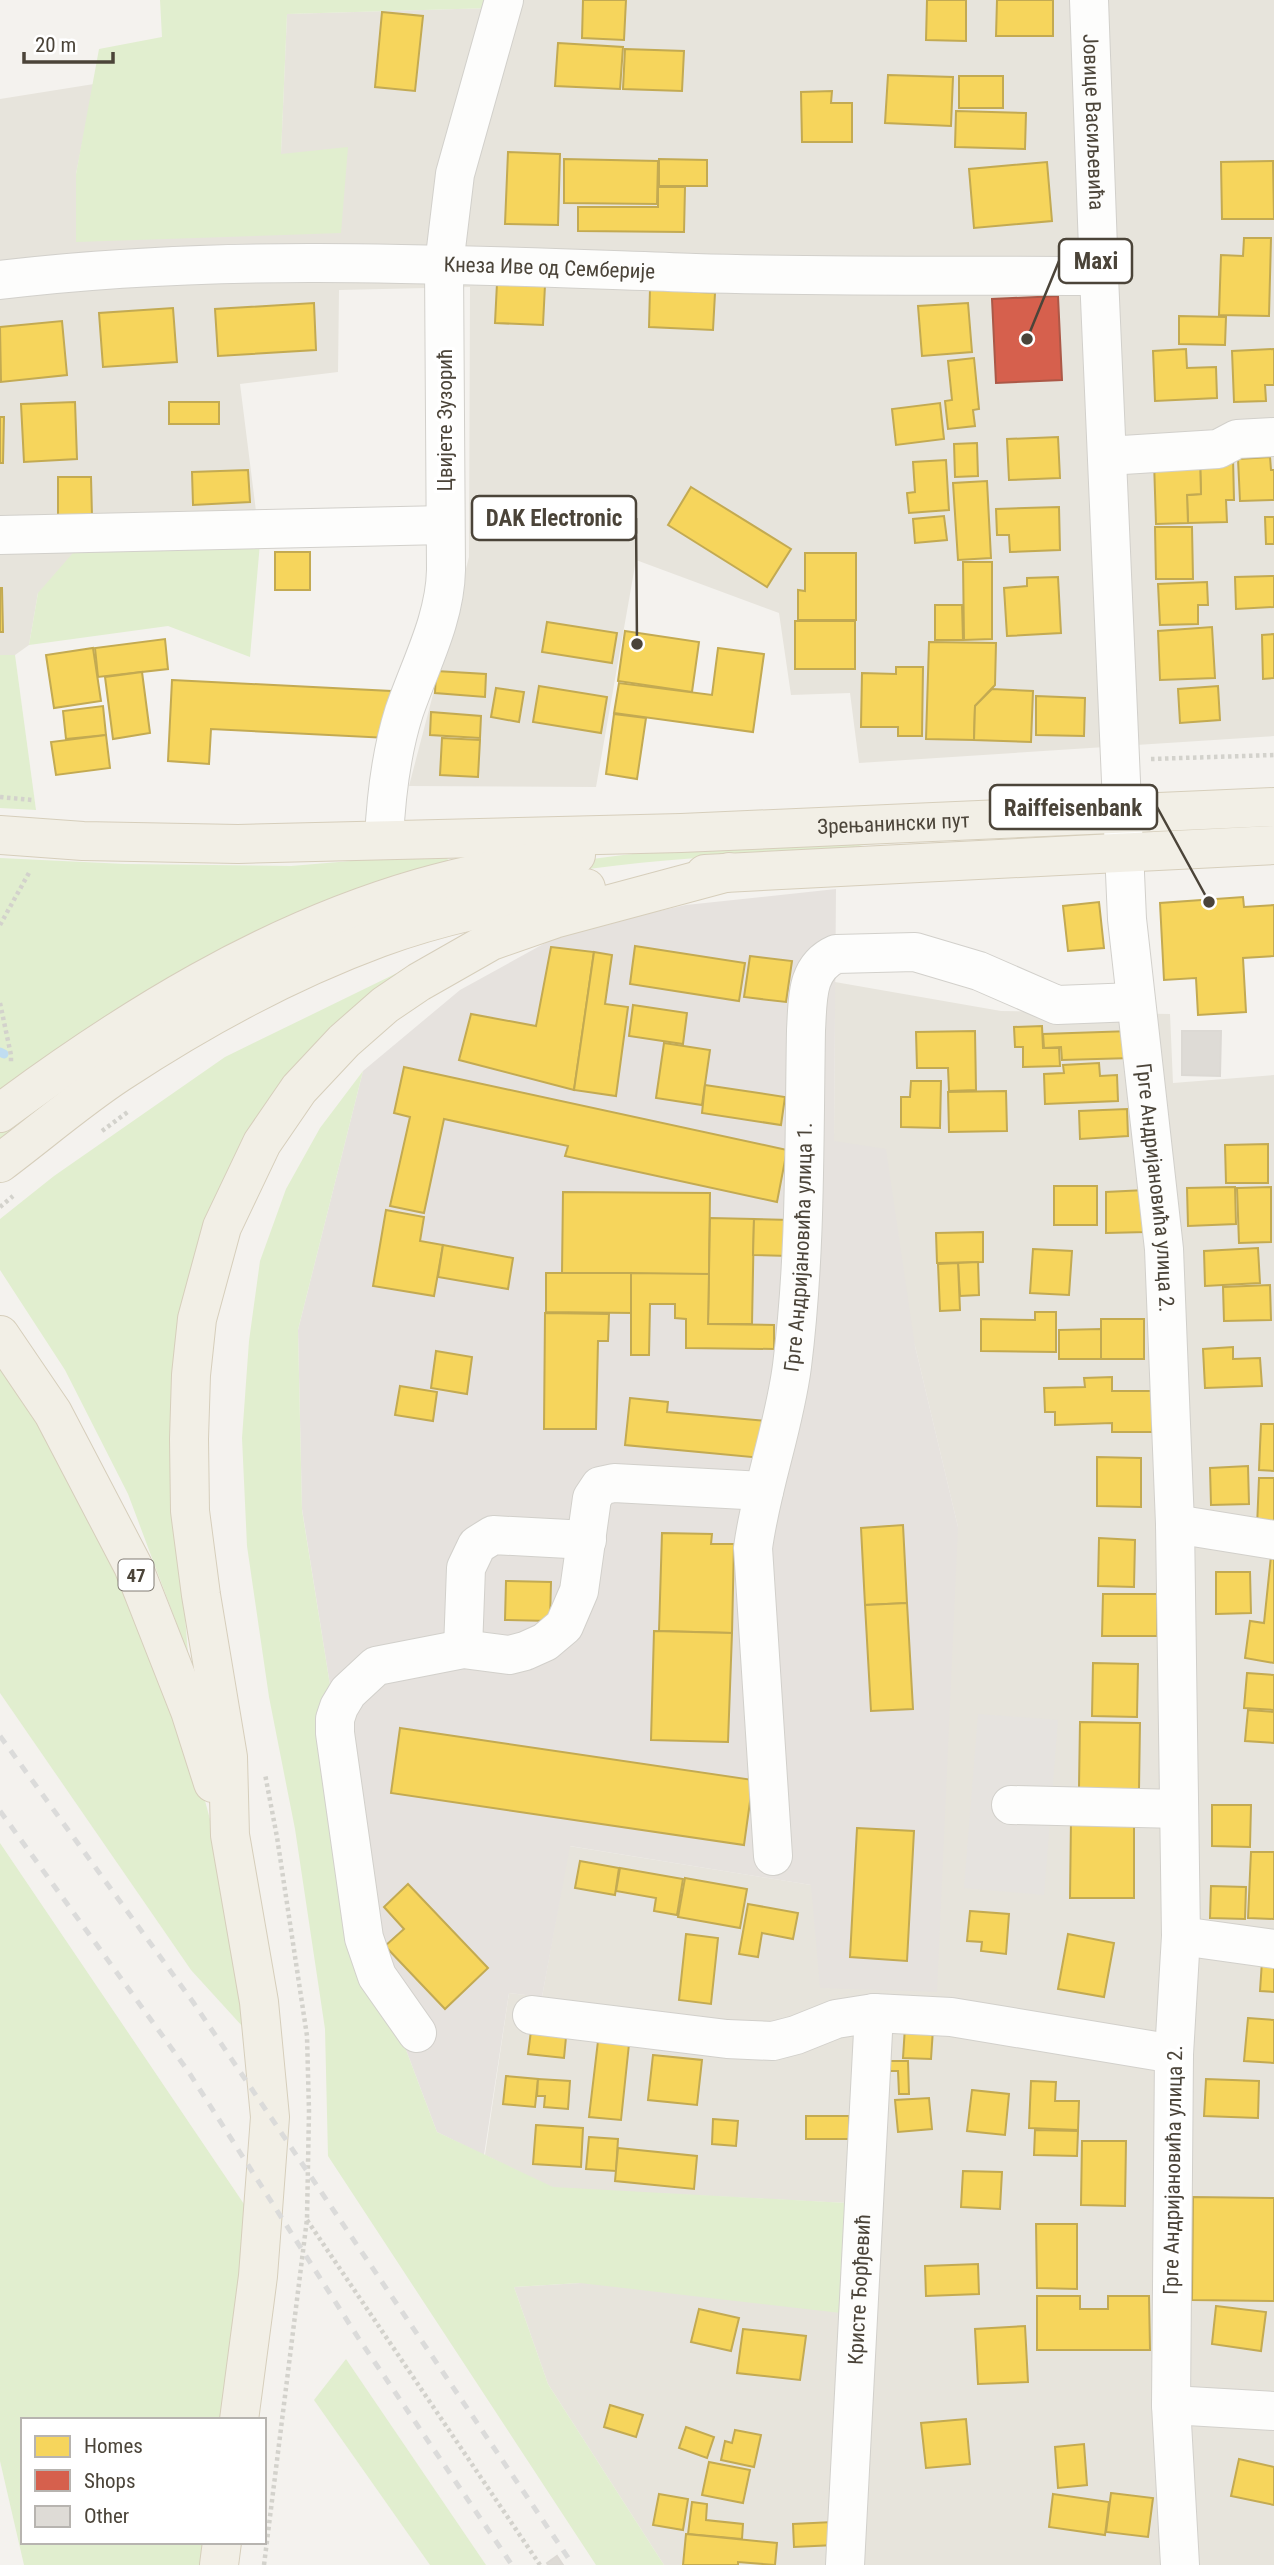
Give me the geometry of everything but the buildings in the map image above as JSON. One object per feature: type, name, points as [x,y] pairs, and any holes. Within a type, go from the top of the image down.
[{"type":"main road","name":"Зрењанински пут","points":[[681,833],[1274,807]]},
{"type":"main road","points":[[0,835],[47,839],[237,844],[681,833]]},
{"type":"main road","points":[[10,1106],[67,1063],[196,982],[239,959],[362,907],[417,888],[471,874],[681,833]]},
{"type":"main road","name":"Зрењанински пут","points":[[729,872],[1274,845]]},
{"type":"main road","points":[[8,1178],[117,1075],[192,1027],[261,989],[379,938],[499,903],[669,876],[729,872]]},
{"type":"main road","points":[[230,1835],[228,1757],[190,1511],[191,1375],[197,1319],[222,1227],[262,1143],[299,1089],[344,1041],[385,1005],[419,982],[491,941],[554,919],[729,872]]},
{"type":"main road","name":"47","points":[[0,1335],[53,1413],[133,1566],[190,1711],[230,1835],[259,2002],[270,2117],[258,2276],[239,2418]]},
{"type":"main road","points":[[219,2565],[222,2544]]},
{"type":"street","name":"Цвијете Зузорић","points":[[384,839],[394,749],[444,601],[444,265],[455,174],[504,0]]},
{"type":"street","name":"Јовице Васиљевића","points":[[1089,0],[1125,852]]},
{"type":"street","name":"Кнеза Иве од Семберије","points":[[0,279],[95,270],[233,264],[444,265],[771,275],[1099,276]]},
{"type":"street","points":[[1107,456],[1218,449],[1237,439],[1274,437]]},
{"type":"street","points":[[0,535],[445,525]]},
{"type":"street","name":"Грге Андријановића улица 2.","points":[[1125,852],[1127,919],[1135,1002],[1164,1249],[1175,1524],[1181,1936],[1174,2053],[1171,2405],[1180,2565]]},
{"type":"street","name":"Грге Андријановића улица 1.","points":[[774,1856],[753,1548],[787,1397],[799,1301],[806,1030],[815,969],[825,959],[836,954],[915,952],[979,971],[1057,1005],[1135,1002]]},
{"type":"street","points":[[417,2033],[377,1976],[364,1938],[335,1720],[348,1692],[376,1666],[463,1649],[509,1655],[545,1642],[564,1626],[579,1591],[592,1497],[600,1486],[614,1483],[764,1491]]},
{"type":"street","points":[[1175,1524],[1274,1540]]},
{"type":"street","points":[[463,1649],[466,1568],[477,1545],[493,1535],[587,1540]]},
{"type":"street","points":[[1011,1805],[1179,1809]]},
{"type":"street","points":[[1181,1936],[1274,1949]]},
{"type":"street","points":[[532,2015],[727,2039],[773,2040],[796,2035],[836,2019],[874,2013],[951,2017],[1174,2053]]},
{"type":"street","name":"Кристе Ђорђевић","points":[[845,2565],[874,2013]]},
{"type":"street","points":[[1171,2405],[1274,2411]]},
{"type":"path","points":[[1121,760],[1274,755]]},
{"type":"path","points":[[0,925],[47,839]]},
{"type":"path","points":[[0,1003],[11,1055],[10,1106]]},
{"type":"path","points":[[93,1137],[137,1105]]},
{"type":"path","points":[[0,1206],[8,1178]]},
{"type":"path","points":[[264,1770],[277,1837],[307,2036],[309,2111],[307,2219],[264,2565]]},
{"type":"path","points":[[307,2219],[540,2565]]},
{"type":"shaded area","points":[[493,0],[1274,0],[1274,736],[859,763],[850,693],[791,695],[779,613],[636,560],[596,787],[409,786],[469,557],[470,287],[339,290],[338,372],[240,384],[260,543],[38,593],[29,645],[15,655],[0,655],[0,99],[94,84],[76,174],[281,154],[287,14],[491,8]]},
{"type":"shaded area","points":[[836,889],[834,1141],[886,1149],[915,1346],[958,1527],[937,1992],[820,1988],[811,1885],[570,1846],[542,1997],[509,1993],[484,2155],[437,2132],[394,2018],[330,1685],[302,1509],[298,1330],[363,1071],[460,990],[565,932],[686,905]]},
{"type":"shaded area","points":[[835,982],[1001,1011],[1170,1014],[1173,1083],[1274,1075],[1274,2565],[664,2565],[548,2384],[514,2287],[580,2283],[847,2203],[553,2188],[485,2155],[509,1993],[542,1997],[569,1846],[811,1885],[958,1527],[915,1346],[834,1141]]},
{"type":"shaded area","points":[[978,1714],[1058,1720],[1044,1895],[964,1888]]},
{"type":"green space","points":[[160,0],[493,0],[492,8],[287,14],[281,154],[348,147],[341,233],[76,242],[76,174],[99,49],[162,37]]},
{"type":"green space","points":[[260,543],[250,657],[168,626],[29,645],[38,593],[79,546]]},
{"type":"green space","points":[[0,655],[15,655],[36,810],[0,808]]},
{"type":"green space","points":[[851,840],[869,844],[843,849],[636,863],[555,874],[430,907],[367,929],[310,951],[255,977],[200,1004],[147,1035],[96,1068],[0,1144],[0,1130],[161,1017],[263,961],[349,924],[439,893],[577,861],[680,850]]},
{"type":"green space","points":[[446,853],[449,864],[0,1095],[0,858],[125,864],[291,866]]},
{"type":"green space","points":[[397,973],[290,1076],[212,1212],[178,1530],[188,1654],[128,1494],[65,1370],[0,1270],[0,1219],[54,1176],[225,1057]]},
{"type":"green space","points":[[363,1071],[298,1330],[302,1510],[330,1685],[394,2018],[437,2132],[553,2187],[847,2203],[841,2313],[580,2283],[514,2287],[548,2384],[664,2565],[596,2565],[328,2156],[325,2029],[295,1829],[269,1697],[247,1546],[242,1438],[249,1341],[260,1261],[286,1189],[320,1128]]},
{"type":"green space","points":[[0,1348],[50,1407],[177,1697],[211,1823],[240,1990],[243,2027],[191,1970],[0,1693]]},
{"type":"green space","points":[[0,1843],[248,2210],[222,2418],[21,2418],[21,2544],[207,2544],[204,2565],[24,2565],[0,2461]]},
{"type":"green space","points":[[346,2359],[486,2565],[430,2565],[314,2400]]},
{"type":"waterway","points":[[0,1052],[4,1054]]},
{"type":"railway","points":[[0,1736],[193,2002],[573,2565]]},
{"type":"railway","points":[[0,1811],[188,2071],[359,2339],[512,2565]]},
{"type":"place","name":"Maxi","points":[[1027,339]]},
{"type":"place","name":"DAK Electronic","points":[[637,644]]},
{"type":"place","name":"Raiffeisenbank","points":[[1209,902]]}]
